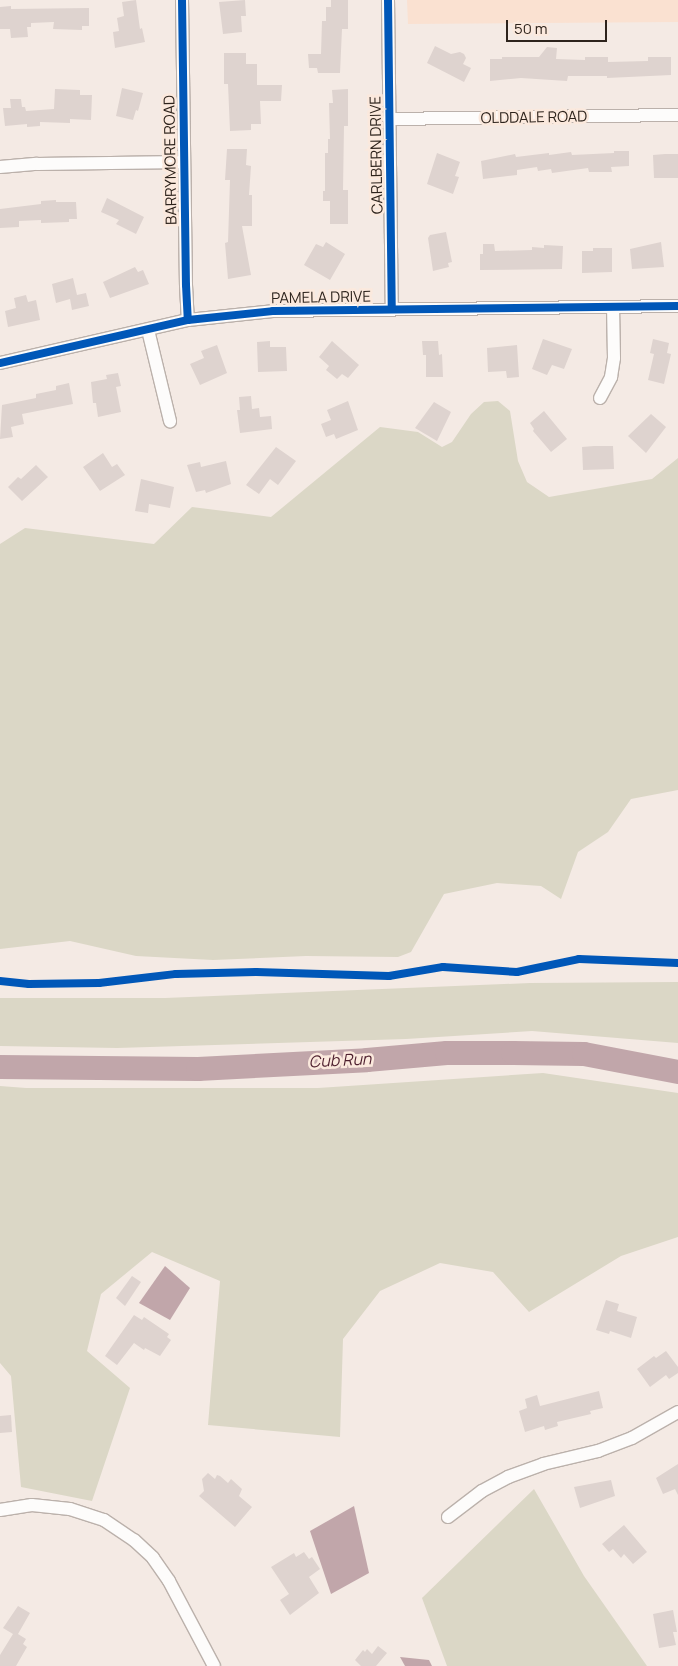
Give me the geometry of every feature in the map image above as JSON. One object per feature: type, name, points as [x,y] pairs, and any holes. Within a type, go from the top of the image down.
[{"type":"street","name":"BARRYMORE ROAD","points":[[182,0],[188,320]]},
{"type":"street","name":"CARLBERN DRIVE","points":[[388,0],[392,309]]},
{"type":"street","name":"OLDDALE ROAD","points":[[390,119],[678,116]]},
{"type":"street","points":[[0,167],[37,164],[184,162]]},
{"type":"street","name":"PAMELA DRIVE","points":[[0,363],[188,320],[273,311],[678,306]]},
{"type":"street","points":[[600,398],[611,377],[614,358],[613,307]]},
{"type":"street","points":[[148,330],[170,421]]},
{"type":"street","points":[[448,1517],[482,1491],[508,1478],[543,1464],[598,1451],[632,1438],[678,1412]]},
{"type":"street","points":[[0,1510],[32,1505],[70,1509],[104,1520],[134,1540],[153,1558],[169,1581],[214,1666]]},
{"type":"shaded area","points":[[407,0],[678,0],[678,22],[408,24]]},
{"type":"shaded area","points":[[498,401],[510,411],[518,461],[527,482],[549,497],[652,479],[678,458],[678,790],[631,799],[608,832],[578,852],[561,899],[541,886],[497,883],[444,894],[411,952],[398,957],[306,956],[213,960],[136,956],[70,941],[0,949],[0,544],[25,528],[154,544],[192,507],[271,517],[380,427],[418,432],[442,447],[452,442],[471,414],[484,402]]},
{"type":"shaded area","points":[[678,982],[678,1043],[532,1031],[406,1039],[117,1048],[0,1046],[0,998],[165,998],[530,983]]},
{"type":"shaded area","points":[[543,1073],[678,1093],[678,1237],[621,1256],[529,1312],[493,1272],[440,1263],[380,1291],[343,1339],[340,1437],[208,1425],[220,1281],[152,1252],[101,1294],[87,1351],[130,1388],[92,1501],[21,1487],[11,1376],[0,1363],[0,1086],[26,1088],[318,1088]]},
{"type":"shaded area","points":[[165,1266],[190,1288],[170,1320],[139,1303]]},
{"type":"shaded area","points":[[534,1489],[584,1576],[647,1666],[447,1666],[422,1598]]},
{"type":"shaded area","points":[[354,1506],[369,1573],[331,1594],[310,1531]]},
{"type":"shaded area","points":[[400,1657],[429,1660],[432,1666],[405,1666]]},
{"type":"building","points":[[136,0],[140,29],[142,28],[145,42],[115,48],[113,32],[119,31],[117,18],[124,16],[122,2]]},
{"type":"building","points":[[245,0],[246,16],[241,16],[242,32],[223,34],[219,2]]},
{"type":"building","points":[[331,0],[348,0],[348,29],[342,29],[340,73],[318,73],[317,68],[309,68],[308,54],[321,54],[322,21],[326,21],[326,7],[331,7]]},
{"type":"building","points":[[11,6],[11,9],[89,8],[89,26],[82,26],[82,30],[53,29],[54,22],[31,23],[31,27],[27,27],[28,37],[11,38],[10,29],[0,29],[0,7]]},
{"type":"building","points":[[435,46],[451,54],[460,52],[464,54],[466,58],[463,64],[471,68],[464,82],[427,63]]},
{"type":"building","points":[[547,47],[557,48],[556,59],[585,60],[585,57],[608,57],[608,62],[648,61],[648,57],[671,57],[671,75],[607,78],[607,76],[568,76],[567,81],[521,78],[490,81],[490,59],[502,59],[502,57],[539,57]]},
{"type":"building","points":[[224,53],[246,53],[246,64],[257,64],[257,85],[282,85],[281,101],[260,101],[261,124],[251,124],[251,130],[230,131],[228,84],[224,84]]},
{"type":"building","points":[[122,88],[143,93],[138,111],[136,110],[133,120],[116,116]]},
{"type":"building","points":[[55,89],[80,90],[80,95],[92,95],[91,120],[70,119],[70,123],[40,122],[40,126],[27,127],[27,124],[5,126],[3,108],[11,108],[10,99],[21,99],[22,107],[25,107],[26,111],[54,109]]},
{"type":"building","points":[[348,89],[348,126],[344,126],[343,190],[348,190],[348,224],[330,224],[330,201],[323,201],[323,191],[325,191],[325,153],[328,153],[328,139],[330,139],[329,103],[333,103],[332,90]]},
{"type":"building","points":[[227,149],[247,149],[246,165],[251,166],[249,195],[252,195],[252,226],[242,226],[251,275],[228,279],[225,243],[228,242],[230,180],[225,180]]},
{"type":"building","points":[[614,151],[629,151],[629,166],[611,167],[612,172],[589,172],[588,168],[552,173],[551,169],[538,171],[537,167],[517,170],[517,175],[483,179],[481,161],[515,154],[516,157],[571,152],[572,155],[614,153]]},
{"type":"building","points":[[437,153],[460,162],[455,176],[459,177],[453,194],[427,184]]},
{"type":"building","points":[[678,154],[678,178],[654,178],[653,155]]},
{"type":"building","points":[[107,198],[144,217],[136,234],[116,224],[119,220],[101,212]]},
{"type":"building","points":[[56,200],[56,202],[76,202],[77,219],[69,219],[69,222],[41,223],[41,220],[19,221],[19,227],[0,228],[0,209],[41,204],[41,201]]},
{"type":"building","points":[[446,232],[452,262],[448,263],[449,267],[433,271],[428,238],[430,235]]},
{"type":"building","points":[[326,242],[345,254],[330,280],[304,265],[316,244],[323,247]]},
{"type":"building","points":[[661,242],[664,267],[632,269],[630,249]]},
{"type":"building","points":[[483,244],[494,244],[495,251],[532,250],[532,247],[544,248],[544,245],[563,246],[562,269],[480,270],[480,254],[483,254]]},
{"type":"building","points":[[593,248],[612,248],[612,272],[582,273],[582,251],[593,251]]},
{"type":"building","points":[[135,267],[138,272],[143,270],[149,284],[110,298],[103,282]]},
{"type":"building","points":[[73,278],[77,295],[86,293],[89,306],[72,310],[70,299],[56,303],[52,284]]},
{"type":"building","points":[[26,295],[28,302],[36,300],[40,320],[8,327],[5,311],[16,308],[14,298]]},
{"type":"building","points":[[543,339],[572,349],[564,369],[552,365],[547,375],[532,369]]},
{"type":"building","points":[[653,339],[669,343],[667,353],[671,354],[664,384],[648,380],[654,354],[650,353]]},
{"type":"building","points":[[270,341],[270,347],[286,347],[287,371],[258,372],[257,342]]},
{"type":"building","points":[[332,341],[359,365],[348,378],[342,374],[337,379],[326,370],[329,366],[319,357]]},
{"type":"building","points":[[422,341],[438,341],[439,355],[442,354],[443,377],[426,377],[426,355],[423,355]]},
{"type":"building","points":[[217,345],[227,373],[200,385],[190,364],[204,358],[201,351]]},
{"type":"building","points":[[517,345],[519,377],[507,378],[506,371],[488,372],[487,348]]},
{"type":"building","points":[[118,373],[121,386],[116,387],[121,412],[98,417],[96,403],[93,403],[91,382],[107,379],[106,375]]},
{"type":"building","points":[[69,383],[73,404],[22,414],[24,424],[11,427],[13,437],[0,439],[2,405],[36,398],[36,394],[56,390],[56,386]]},
{"type":"building","points":[[251,396],[252,409],[259,408],[260,417],[271,416],[272,429],[240,433],[237,410],[240,410],[239,397]]},
{"type":"building","points":[[348,401],[358,430],[336,439],[334,434],[326,437],[321,424],[331,420],[327,410]]},
{"type":"building","points":[[434,402],[451,412],[437,441],[415,428]]},
{"type":"building","points":[[544,411],[567,439],[551,452],[533,431],[534,429],[530,423]]},
{"type":"building","points":[[651,414],[666,427],[646,453],[628,436]]},
{"type":"building","points":[[613,446],[614,469],[583,470],[582,447]]},
{"type":"building","points":[[276,447],[296,461],[278,485],[270,479],[259,494],[246,485]]},
{"type":"building","points":[[103,453],[112,467],[117,464],[125,475],[100,491],[83,467]]},
{"type":"building","points":[[226,461],[231,484],[206,493],[205,490],[196,492],[187,465],[200,462],[201,467]]},
{"type":"building","points":[[36,465],[48,477],[22,501],[8,487],[18,477],[21,479]]},
{"type":"building","points":[[141,479],[174,487],[170,508],[149,504],[148,513],[135,511]]},
{"type":"building","points":[[132,1276],[141,1282],[125,1306],[116,1298]]},
{"type":"building","points":[[606,1300],[619,1304],[617,1311],[637,1317],[631,1338],[610,1331],[609,1334],[596,1330]]},
{"type":"building","points":[[134,1315],[142,1320],[144,1317],[169,1334],[167,1337],[171,1340],[160,1356],[145,1348],[144,1350],[134,1343],[117,1365],[105,1356]]},
{"type":"building","points":[[666,1351],[678,1367],[678,1373],[669,1379],[666,1375],[650,1387],[637,1369],[654,1356],[656,1358]]},
{"type":"building","points":[[599,1391],[603,1408],[590,1411],[591,1414],[557,1422],[558,1426],[545,1430],[544,1426],[525,1432],[519,1411],[527,1408],[525,1399],[537,1395],[540,1406]]},
{"type":"building","points":[[11,1415],[12,1432],[0,1433],[0,1416]]},
{"type":"building","points":[[678,1464],[678,1495],[675,1489],[663,1494],[656,1478]]},
{"type":"building","points":[[208,1473],[215,1479],[217,1475],[220,1476],[228,1483],[231,1479],[242,1489],[239,1496],[252,1507],[235,1527],[199,1496],[204,1491],[202,1479]]},
{"type":"building","points":[[611,1480],[615,1496],[580,1508],[574,1487]]},
{"type":"building","points":[[624,1525],[647,1552],[633,1564],[624,1554],[621,1558],[613,1549],[609,1552],[602,1544]]},
{"type":"building","points":[[304,1552],[309,1559],[312,1557],[320,1569],[309,1577],[319,1593],[290,1615],[280,1600],[289,1594],[271,1567],[294,1553],[296,1557]]},
{"type":"building","points":[[18,1606],[30,1613],[18,1634],[26,1639],[23,1644],[27,1647],[16,1666],[0,1666],[0,1655],[13,1634],[3,1628]]},
{"type":"building","points":[[673,1610],[677,1632],[673,1632],[676,1645],[659,1648],[653,1614]]},
{"type":"building","points":[[378,1646],[387,1653],[376,1666],[361,1666],[355,1660],[363,1650],[365,1652],[367,1649],[372,1654]]},
{"type":"waterway","name":"Cub Run","points":[[0,1067],[198,1069],[367,1060],[447,1053],[513,1053],[584,1054],[678,1072]]},
{"type":"cycle path","points":[[182,0],[188,320]]},
{"type":"cycle path","points":[[388,0],[392,309]]},
{"type":"cycle path","points":[[0,363],[188,320],[273,311],[678,306]]},
{"type":"cycle path","points":[[0,981],[29,984],[99,983],[176,974],[256,972],[389,976],[443,967],[517,972],[579,959],[678,963]]}]
